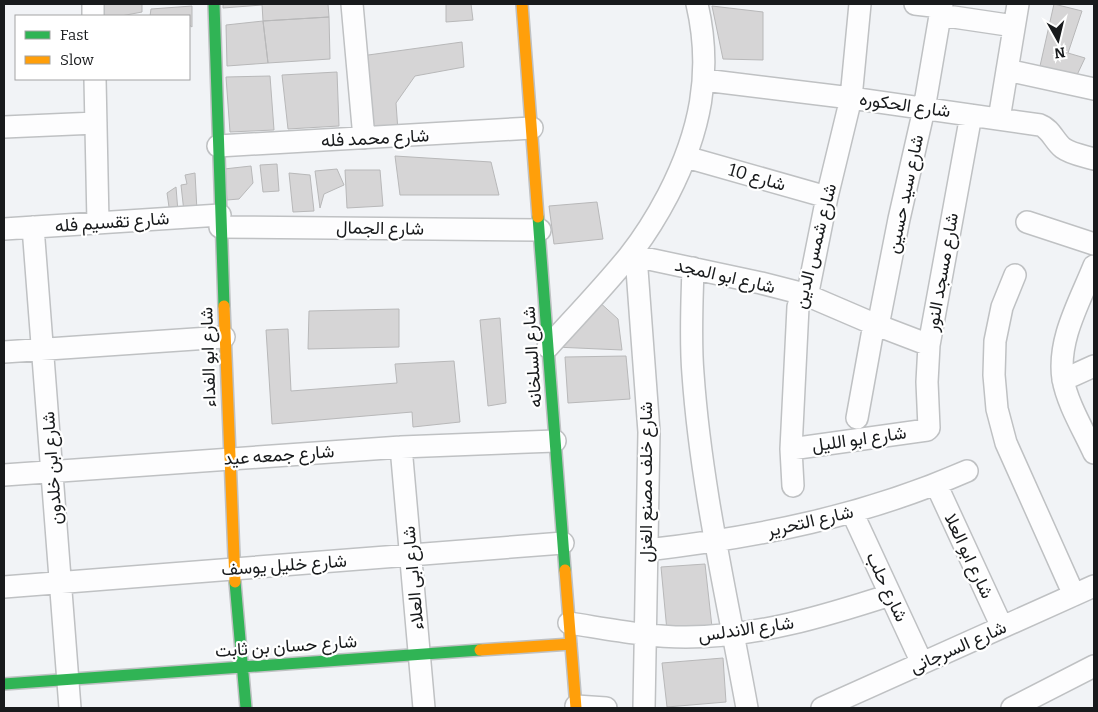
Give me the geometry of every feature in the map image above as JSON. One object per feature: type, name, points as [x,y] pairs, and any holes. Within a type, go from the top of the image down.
[{"type":"street","name":"شارع ابو الفداء","points":[[214,4],[229,459],[234,569],[246,708]]},
{"type":"street","points":[[352,4],[364,138]]},
{"type":"street","name":"شارع السلخانه","points":[[522,4],[576,707]]},
{"type":"street","points":[[548,347],[633,256],[658,214],[686,158],[700,114],[704,80],[703,40],[697,4]]},
{"type":"street","name":"شارع شمس الدين","points":[[793,486],[791,449],[798,307],[809,287],[827,197],[851,98],[860,4]]},
{"type":"street","points":[[915,4],[1014,26]]},
{"type":"street","points":[[999,119],[1018,4]]},
{"type":"street","name":"شارع سيد حسين","points":[[857,418],[924,109],[941,9]]},
{"type":"street","points":[[1007,70],[1094,89]]},
{"type":"street","points":[[95,80],[98,223]]},
{"type":"street","name":"شارع الحكوره","points":[[704,80],[851,98],[1042,126],[1048,129],[1066,150],[1094,159]]},
{"type":"street","name":"شارع مسجد النور","points":[[927,430],[929,426],[927,382],[929,345],[971,115]]},
{"type":"street","points":[[4,127],[96,123]]},
{"type":"street","name":"شارع محمد فله","points":[[218,146],[532,128]]},
{"type":"street","name":"شارع 10","points":[[686,158],[827,197]]},
{"type":"street","name":"شارع تقسيم فله","points":[[4,229],[98,223],[220,221]]},
{"type":"street","name":"شارع الجمال","points":[[220,221],[540,230]]},
{"type":"street","points":[[1027,222],[1094,244]]},
{"type":"street","name":"شارع ابن خلدون","points":[[33,227],[70,708]]},
{"type":"street","name":"شارع ابو المجد","points":[[633,256],[804,294],[876,325],[929,345]]},
{"type":"street","name":"شارع خلف مصنع الغزل","points":[[633,256],[649,432],[644,708]]},
{"type":"street","points":[[1094,266],[1068,329],[1062,362],[1063,380],[1068,395],[1094,453]]},
{"type":"street","points":[[693,268],[692,374],[704,474],[747,708]]},
{"type":"street","points":[[1015,275],[1002,307],[995,341],[994,375],[997,409],[1006,443],[1074,595]]},
{"type":"street","points":[[4,352],[224,337]]},
{"type":"street","points":[[1063,380],[1094,366]]},
{"type":"street","name":"شارع ابو الليل","points":[[791,449],[927,430]]},
{"type":"street","name":"شارع جمعه عيد","points":[[4,475],[401,447],[556,441]]},
{"type":"street","name":"شارع ابى العلاء","points":[[401,447],[424,708]]},
{"type":"street","name":"شارع التحرير","points":[[647,550],[715,542],[781,530],[891,501],[967,470]]},
{"type":"street","name":"شارع ابو العلا","points":[[936,484],[1002,627]]},
{"type":"street","name":"شارع حلب","points":[[852,512],[922,663]]},
{"type":"street","name":"شارع خليل يوسف","points":[[4,587],[563,543]]},
{"type":"street","name":"شارع السرجانى","points":[[822,708],[1094,586]]},
{"type":"street","name":"شارع الاندلس","points":[[570,633],[645,634],[686,637],[734,634],[846,609],[890,594]]},
{"type":"street","name":"شارع حسان بن ثابت","points":[[4,684],[420,654],[570,633]]},
{"type":"street","points":[[1012,708],[1094,666]]},
{"type":"street","points":[[576,707],[606,708]]},
{"type":"building","points":[[99,4],[142,4],[142,12],[126,15],[100,15]]},
{"type":"building","points":[[223,4],[262,4],[262,5],[223,8]]},
{"type":"building","points":[[262,4],[328,4],[329,17],[263,21]]},
{"type":"building","points":[[446,4],[471,4],[473,20],[446,22]]},
{"type":"building","points":[[1054,4],[1082,11],[1068,53],[1085,58],[1077,75],[1040,66]]},
{"type":"building","points":[[192,6],[192,27],[190,26],[190,15],[150,15],[151,9]]},
{"type":"building","points":[[712,6],[763,12],[763,60],[723,59]]},
{"type":"building","points":[[329,17],[330,59],[268,63],[263,21]]},
{"type":"building","points":[[263,21],[268,63],[227,66],[226,25]]},
{"type":"building","points":[[462,42],[464,67],[415,76],[396,103],[398,131],[369,133],[361,56]]},
{"type":"building","points":[[337,72],[339,126],[288,129],[282,75]]},
{"type":"building","points":[[270,76],[274,130],[230,132],[226,77]]},
{"type":"building","points":[[395,156],[491,162],[499,195],[400,195]]},
{"type":"building","points":[[277,164],[279,191],[263,192],[260,165]]},
{"type":"building","points":[[251,166],[253,183],[239,199],[227,200],[224,169]]},
{"type":"building","points":[[337,169],[344,185],[324,194],[320,208],[315,171]]},
{"type":"building","points":[[345,170],[380,170],[383,206],[347,208]]},
{"type":"building","points":[[195,173],[197,211],[184,212],[181,185],[187,184],[185,175]]},
{"type":"building","points":[[289,173],[310,175],[314,211],[293,212]]},
{"type":"building","points":[[176,187],[178,212],[170,214],[167,193]]},
{"type":"building","points":[[597,202],[603,239],[554,244],[549,206]]},
{"type":"building","points":[[597,300],[618,319],[622,350],[555,347]]},
{"type":"building","points":[[399,309],[399,347],[308,349],[309,311]]},
{"type":"building","points":[[500,318],[506,403],[488,406],[480,320]]},
{"type":"building","points":[[288,329],[291,391],[397,383],[395,364],[454,361],[460,422],[413,427],[412,412],[272,424],[266,330]]},
{"type":"building","points":[[626,356],[630,399],[568,403],[565,357]]},
{"type":"building","points":[[705,564],[712,627],[667,631],[661,567]]},
{"type":"building","points":[[723,658],[726,702],[667,707],[662,663]]},
{"type":"traffic: fast","points":[[214,4],[224,306]]},
{"type":"traffic: fast","points":[[538,217],[565,570]]},
{"type":"traffic: fast","points":[[235,582],[246,708]]},
{"type":"traffic: fast","points":[[4,684],[480,650]]},
{"type":"traffic: slow","points":[[522,4],[538,217]]},
{"type":"traffic: slow","points":[[224,306],[235,582]]},
{"type":"traffic: slow","points":[[565,570],[576,708]]},
{"type":"traffic: slow","points":[[480,650],[571,644]]}]
